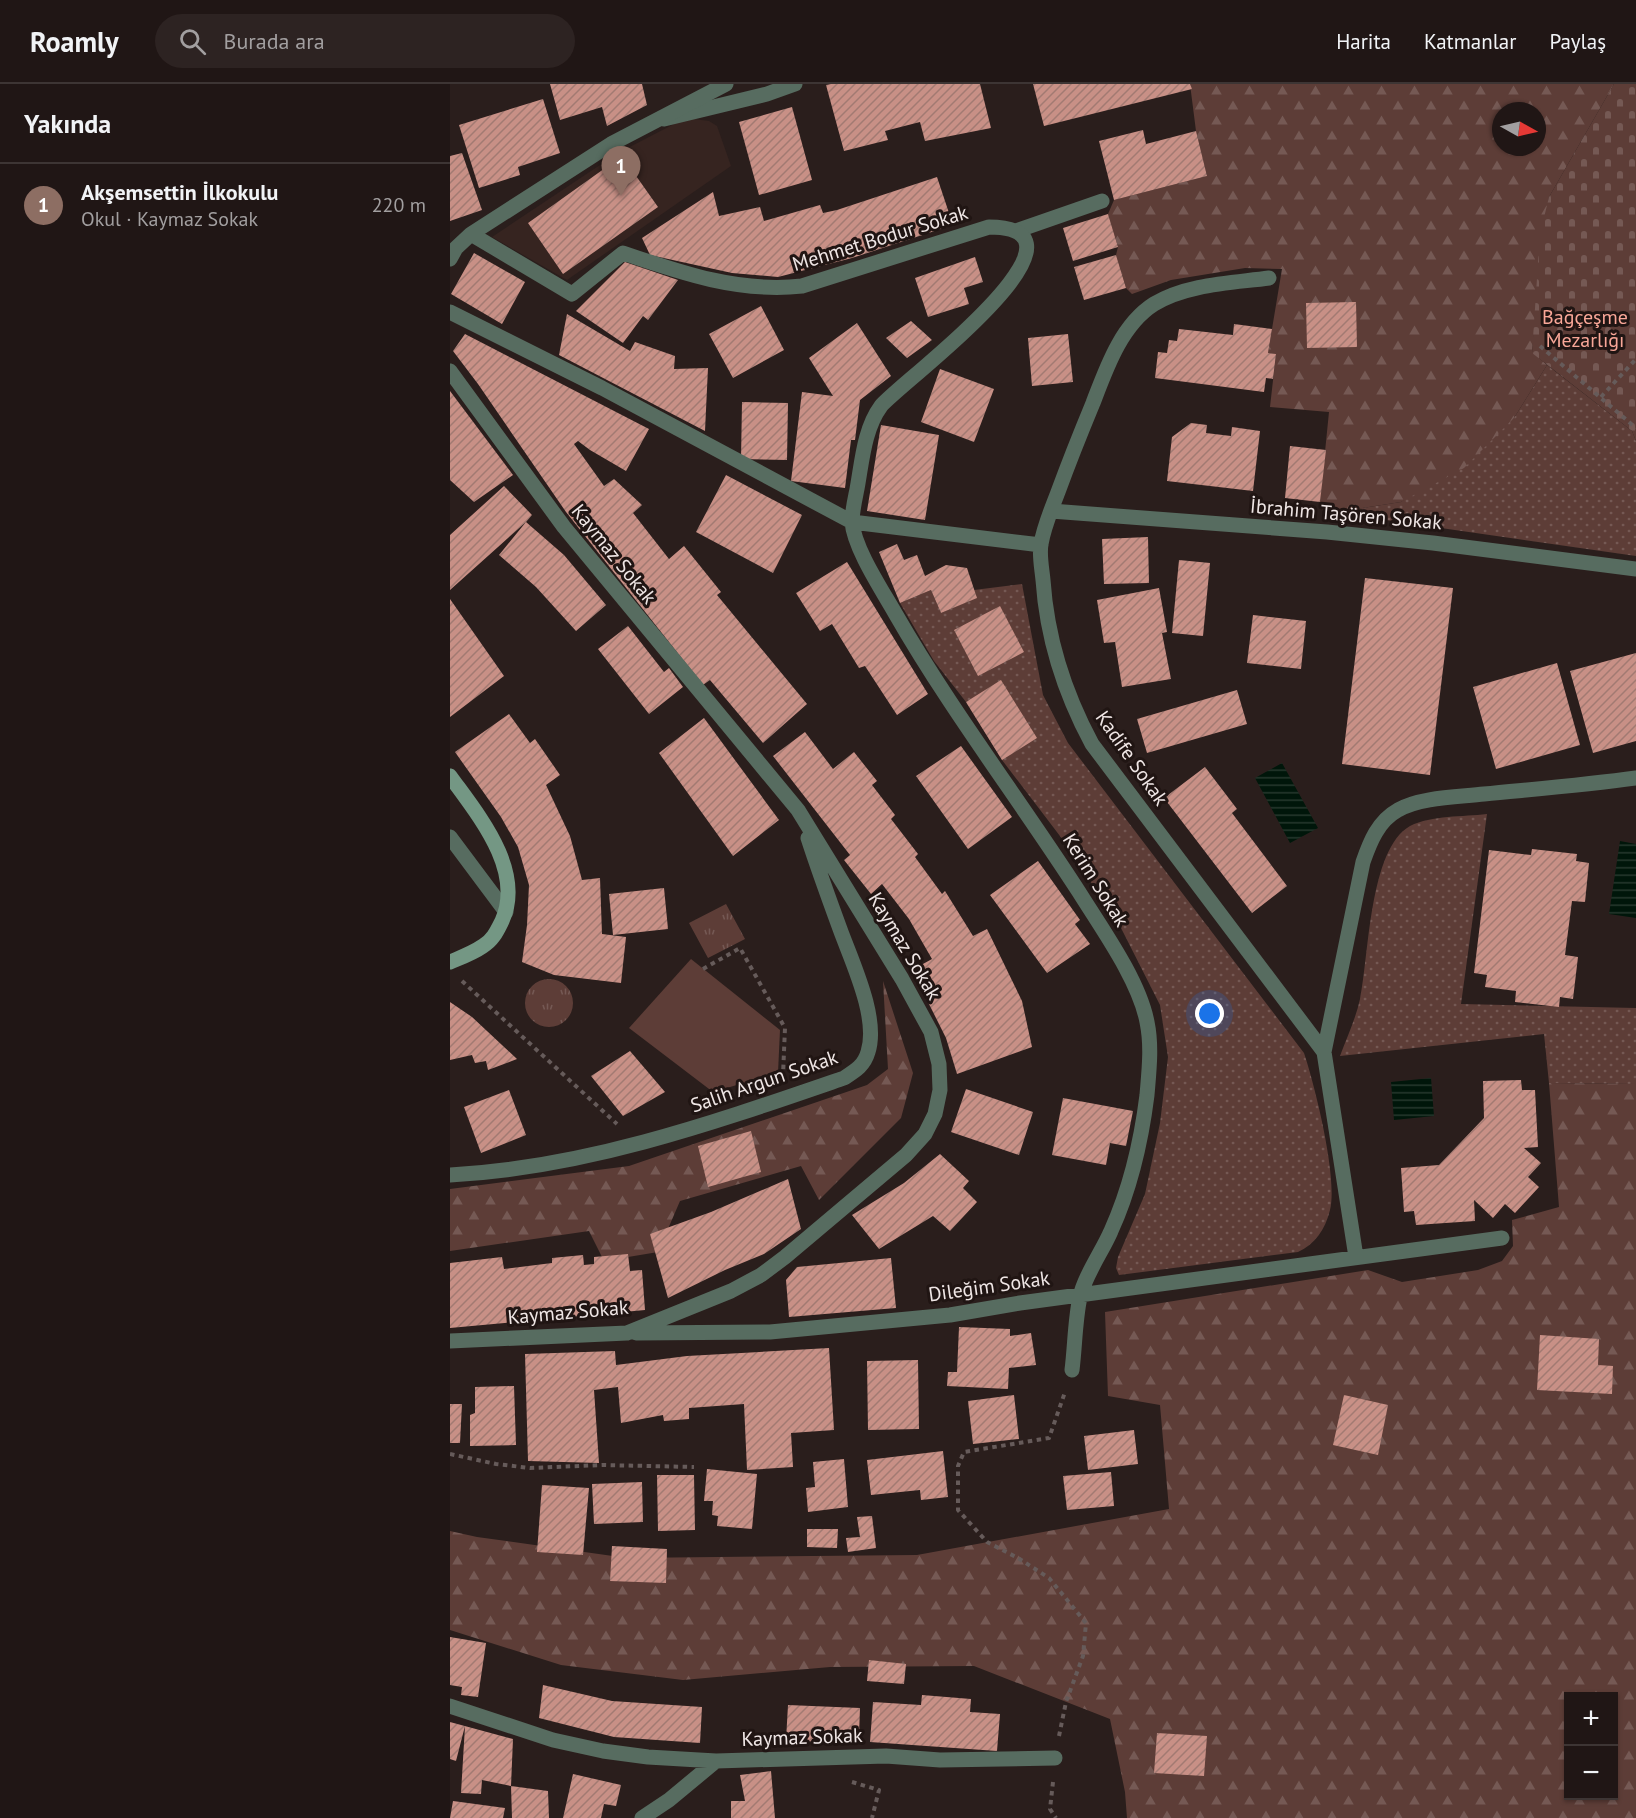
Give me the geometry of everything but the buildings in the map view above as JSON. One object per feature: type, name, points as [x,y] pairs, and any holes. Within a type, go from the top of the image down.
[{"type":"main road","points":[[450,776],[493,841],[504,866],[508,891],[506,912],[496,934],[471,954],[450,962]]},
{"type":"street","points":[[450,259],[456,248],[471,234],[586,159],[651,122],[726,84]]},
{"type":"street","points":[[651,122],[767,94],[795,84]]},
{"type":"street","points":[[1015,230],[1102,201]]},
{"type":"street","name":"Mehmet Bodur Sokak","points":[[471,234],[572,294],[623,253],[678,272],[723,282],[780,289],[802,286],[989,227],[1015,230]]},
{"type":"street","points":[[852,522],[868,435],[874,417],[884,402],[956,340],[1010,284],[1019,270],[1027,243],[1015,230]]},
{"type":"street","name":"Kadife Sokak","points":[[1269,279],[1208,286],[1173,295],[1153,304],[1128,330],[1101,382],[1051,510],[1041,544],[1047,620],[1055,657],[1076,713],[1092,744],[1324,1052],[1356,1257]]},
{"type":"street","points":[[450,312],[602,388],[852,522],[1041,544]]},
{"type":"street","name":"Kaymaz Sokak","points":[[450,371],[564,527],[798,810],[902,979],[931,1032],[939,1064],[940,1090],[935,1114],[925,1134],[906,1155],[761,1275],[731,1291],[627,1333],[450,1341]]},
{"type":"street","name":"İbrahim Taşören Sokak","points":[[1051,510],[1327,532],[1636,569]]},
{"type":"street","name":"Kerim Sokak","points":[[852,522],[873,574],[899,620],[1046,841],[1106,936],[1135,987],[1147,1020],[1150,1049],[1148,1082],[1136,1161],[1126,1196],[1080,1295],[1072,1370]]},
{"type":"street","points":[[1324,1052],[1363,862],[1369,844],[1380,825],[1396,810],[1413,803],[1460,796],[1636,778]]},
{"type":"street","name":"Salih Argun Sokak","points":[[450,1175],[561,1162],[640,1144],[844,1078],[864,1064],[871,1036],[861,990],[798,810]]},
{"type":"street","points":[[450,837],[506,912]]},
{"type":"street","name":"Dileğim Sokak","points":[[627,1333],[770,1332],[950,1315],[1020,1302],[1502,1238]]},
{"type":"street","name":"Kaymaz Sokak","points":[[450,1707],[553,1740],[603,1751],[648,1757],[716,1761],[886,1756],[939,1760],[1055,1758]]},
{"type":"street","points":[[642,1818],[669,1800],[716,1761]]},
{"type":"path","points":[[1540,346],[1636,428]]},
{"type":"path","points":[[1601,397],[1636,359]]},
{"type":"path","points":[[703,969],[740,948],[785,1028],[782,1099]]},
{"type":"path","points":[[459,978],[640,1144]]},
{"type":"path","points":[[1056,1818],[1050,1809],[1055,1758],[1066,1702],[1083,1656],[1086,1623],[1049,1578],[987,1542],[970,1525],[958,1510],[958,1466],[964,1452],[1049,1438],[1072,1370]]},
{"type":"path","points":[[450,1454],[530,1468],[602,1465],[694,1467]]},
{"type":"path","points":[[829,1757],[830,1774],[879,1790],[872,1818]]},
{"type":"shaded area","points":[[694,119],[709,121],[717,126],[731,166],[567,280],[492,237],[618,153],[678,122]]},
{"type":"shaded area","points":[[1282,763],[1318,828],[1290,843],[1255,778]]},
{"type":"shaded area","points":[[1620,841],[1636,844],[1636,918],[1609,914]]},
{"type":"shaded area","points":[[1431,1078],[1434,1116],[1394,1120],[1391,1082]]},
{"type":"green space","points":[[1190,84],[1614,84],[1549,197],[1532,352],[1547,365],[1514,418],[1464,468],[1401,502],[1323,511],[1320,502],[1329,412],[1270,407],[1276,354],[1268,353],[1282,269],[1245,268],[1171,280],[1132,294],[1126,288],[1116,255],[1118,247],[1108,214],[1114,200],[1207,176],[1196,131]]},
{"type":"green space","name":"Bağçeşme Mezarlığı","points":[[1614,84],[1636,84],[1636,441],[1632,431],[1532,353],[1540,234],[1549,197]]},
{"type":"green space","points":[[1547,365],[1632,431],[1636,441],[1636,556],[1323,511],[1401,502],[1514,418]]},
{"type":"green space","points":[[1022,584],[1043,695],[1068,743],[1304,1053],[1324,1132],[1332,1195],[1330,1210],[1322,1230],[1309,1245],[1298,1252],[1119,1275],[1116,1268],[1118,1257],[1145,1194],[1160,1123],[1168,1057],[1160,1005],[1121,928],[1063,840],[1002,760],[966,702],[934,661],[900,603],[931,590],[941,613],[976,598],[974,590]]},
{"type":"green space","points":[[1487,814],[1461,1004],[1636,1008],[1636,1084],[1549,1083],[1544,1034],[1340,1056],[1360,999],[1373,905],[1379,880],[1386,857],[1396,838],[1410,826],[1419,822]]},
{"type":"green space","points":[[726,904],[745,939],[708,958],[689,923]]},
{"type":"green space","points":[[691,959],[780,1030],[778,1073],[713,1092],[629,1028]]},
{"type":"green space","points":[[544,979],[554,979],[566,986],[573,998],[573,1008],[566,1020],[554,1027],[544,1027],[529,1016],[525,1008],[525,998],[536,983]]},
{"type":"green space","points":[[883,981],[913,1073],[901,1118],[819,1200],[801,1166],[680,1201],[658,1252],[604,1261],[589,1231],[450,1251],[450,1189],[629,1166],[867,1085],[888,1069]]},
{"type":"green space","points":[[1549,1083],[1636,1084],[1636,1818],[1127,1818],[1125,1792],[1110,1719],[974,1666],[830,1667],[683,1680],[561,1665],[450,1630],[450,1531],[477,1537],[627,1558],[917,1555],[1169,1509],[1160,1405],[1108,1396],[1105,1312],[1368,1270],[1402,1282],[1478,1270],[1502,1261],[1513,1246],[1512,1220],[1559,1207]]},
{"type":"place","name":"Akşemsettin İlkokulu","points":[[621,196]]}]
